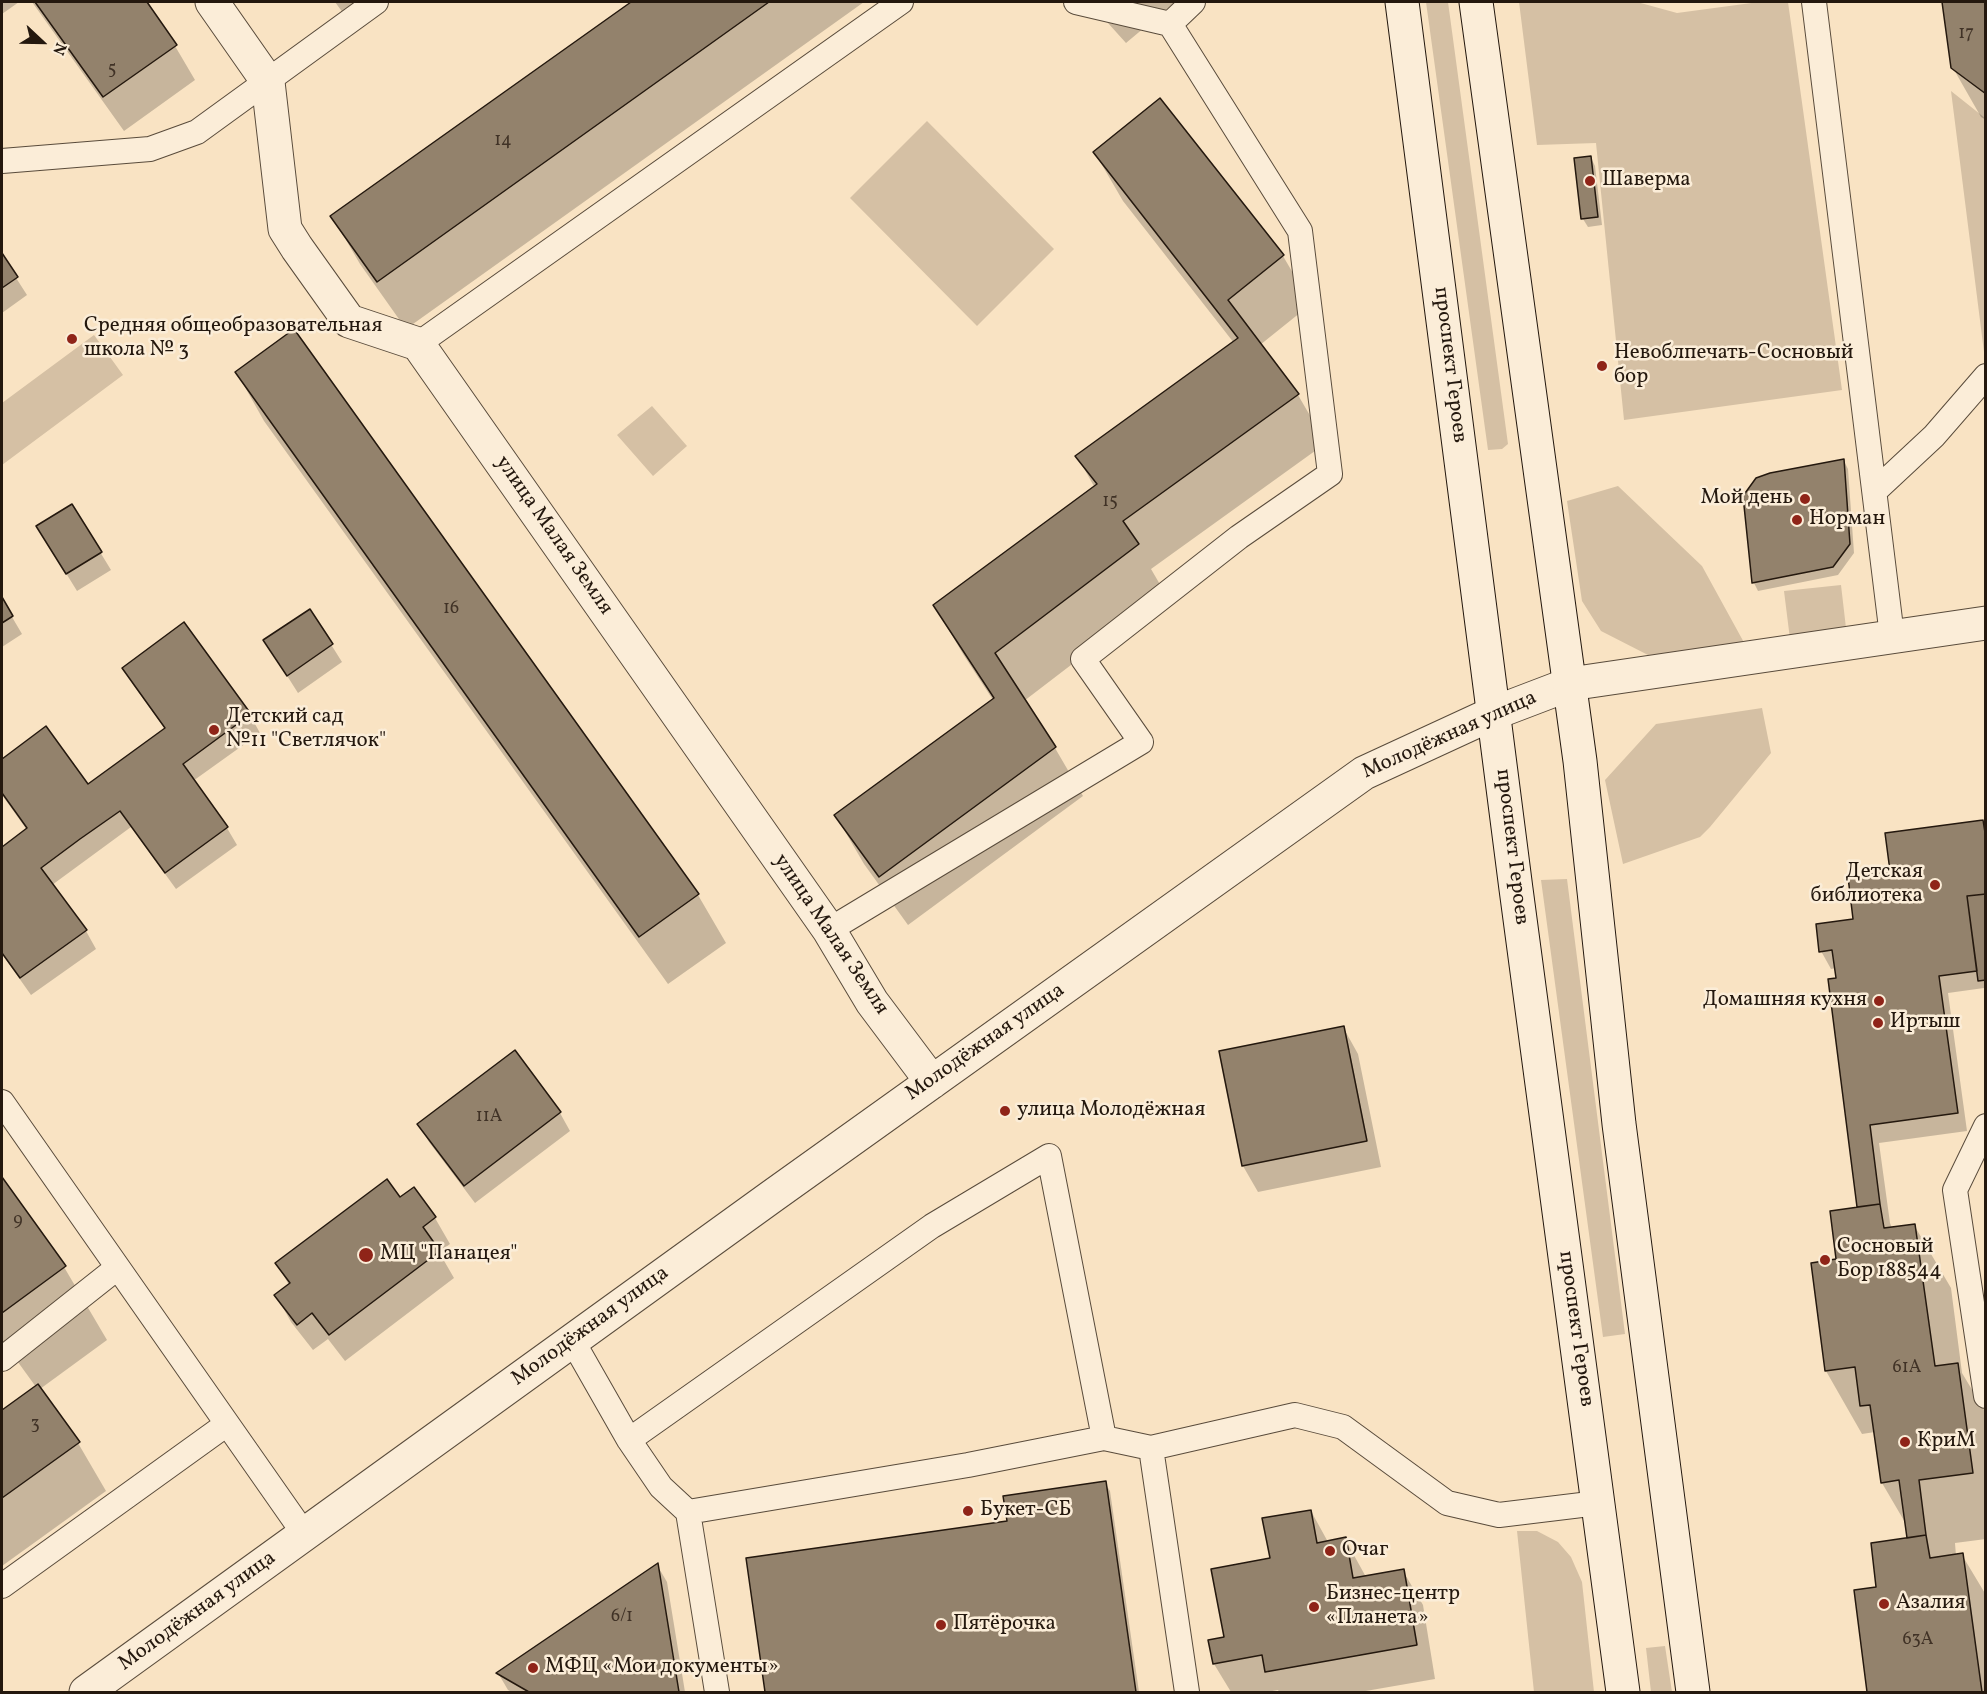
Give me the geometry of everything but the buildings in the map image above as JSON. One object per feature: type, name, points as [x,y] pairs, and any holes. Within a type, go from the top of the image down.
[{"type":"street","points":[[212,2],[268,82],[285,228],[297,248],[349,321],[418,344]]},
{"type":"street","name":"проспект Героев","points":[[1402,2],[1623,1692]]},
{"type":"street","points":[[1476,2],[1580,761],[1619,1124],[1693,1692]]},
{"type":"street","name":"улица Малая Земля","points":[[418,344],[829,930],[872,1002],[932,1082]]},
{"type":"street","name":"Молодёжная улица","points":[[86,1692],[572,1340],[1364,773],[1494,713],[1570,684],[1986,623]]},
{"type":"lane","points":[[2,161],[150,149],[197,132],[376,2]]},
{"type":"lane","points":[[418,344],[901,2]]},
{"type":"lane","points":[[829,930],[1141,742],[1083,659],[1239,537],[1330,474],[1300,231],[1170,24],[1076,2]]},
{"type":"lane","points":[[1170,24],[1193,2]]},
{"type":"lane","points":[[1814,2],[1892,636]]},
{"type":"lane","points":[[1875,491],[1934,436],[1986,376]]},
{"type":"lane","points":[[2,1102],[305,1535]]},
{"type":"lane","points":[[1986,1126],[1955,1190],[1986,1396]]},
{"type":"lane","points":[[629,1440],[932,1226],[1049,1156],[1104,1438]]},
{"type":"lane","points":[[2,1359],[117,1268]]},
{"type":"lane","points":[[572,1340],[629,1440],[661,1486],[688,1512],[717,1692]]},
{"type":"lane","points":[[688,1512],[968,1465],[1104,1438],[1151,1448],[1295,1415],[1342,1427],[1447,1503],[1499,1515],[1598,1503]]},
{"type":"lane","points":[[2,1586],[227,1424]]},
{"type":"lane","points":[[1151,1448],[1187,1692]]},
{"type":"shaded area","points":[[1426,2],[1448,2],[1508,444],[1502,449],[1488,450]]},
{"type":"shaded area","points":[[1519,2],[1637,2],[1677,13],[1759,2],[1788,2],[1842,390],[1624,420],[1596,143],[1537,145]]},
{"type":"shaded area","points":[[1951,91],[1985,118],[1985,360]]},
{"type":"shaded area","points":[[927,121],[1054,249],[977,326],[850,198]]},
{"type":"shaded area","points":[[94,335],[123,375],[2,465],[2,403]]},
{"type":"shaded area","points":[[652,406],[687,446],[653,476],[617,435]]},
{"type":"shaded area","points":[[1618,486],[1702,566],[1747,648],[1648,655],[1601,631],[1582,601],[1567,501]]},
{"type":"shaded area","points":[[1841,585],[1846,628],[1790,639],[1784,591]]},
{"type":"shaded area","points":[[1762,708],[1771,753],[1710,827],[1700,837],[1623,864],[1605,780],[1656,724]]},
{"type":"shaded area","points":[[1567,879],[1625,1334],[1603,1337],[1541,880]]},
{"type":"shaded area","points":[[1517,1531],[1537,1531],[1558,1542],[1571,1557],[1582,1582],[1594,1692],[1534,1692]]},
{"type":"shaded area","points":[[1665,1646],[1672,1692],[1651,1692],[1646,1648]]},
{"type":"place","name":"Шаверма","points":[[1590,181]]},
{"type":"place","name":"Средняя общеобразовательная школа № 3","points":[[72,339]]},
{"type":"place","name":"Невоблпечать-Сосновый бор","points":[[1602,366]]},
{"type":"place","name":"Мой день","points":[[1805,499]]},
{"type":"place","name":"Норман","points":[[1797,520]]},
{"type":"place","name":"Детский сад №11 \"Светлячок\"","points":[[214,730]]},
{"type":"place","name":"Детская библиотека","points":[[1935,885]]},
{"type":"place","name":"Домашняя кухня","points":[[1879,1001]]},
{"type":"place","name":"Иртыш","points":[[1878,1023]]},
{"type":"place","name":"улица Молодёжная","points":[[1005,1111]]},
{"type":"place","name":"МЦ \"Панацея\"","points":[[366,1255]]},
{"type":"place","name":"Сосновый Бор 188544","points":[[1825,1260]]},
{"type":"place","name":"КриМ","points":[[1905,1442]]},
{"type":"place","name":"Букет-СБ","points":[[968,1511]]},
{"type":"place","name":"Очаг","points":[[1330,1551]]},
{"type":"place","name":"Азалия","points":[[1884,1604]]},
{"type":"place","name":"Бизнес-центр «Планета»","points":[[1314,1607]]},
{"type":"place","name":"Пятёрочка","points":[[941,1625]]},
{"type":"place","name":"МФЦ «Мои документы»","points":[[533,1668]]}]
